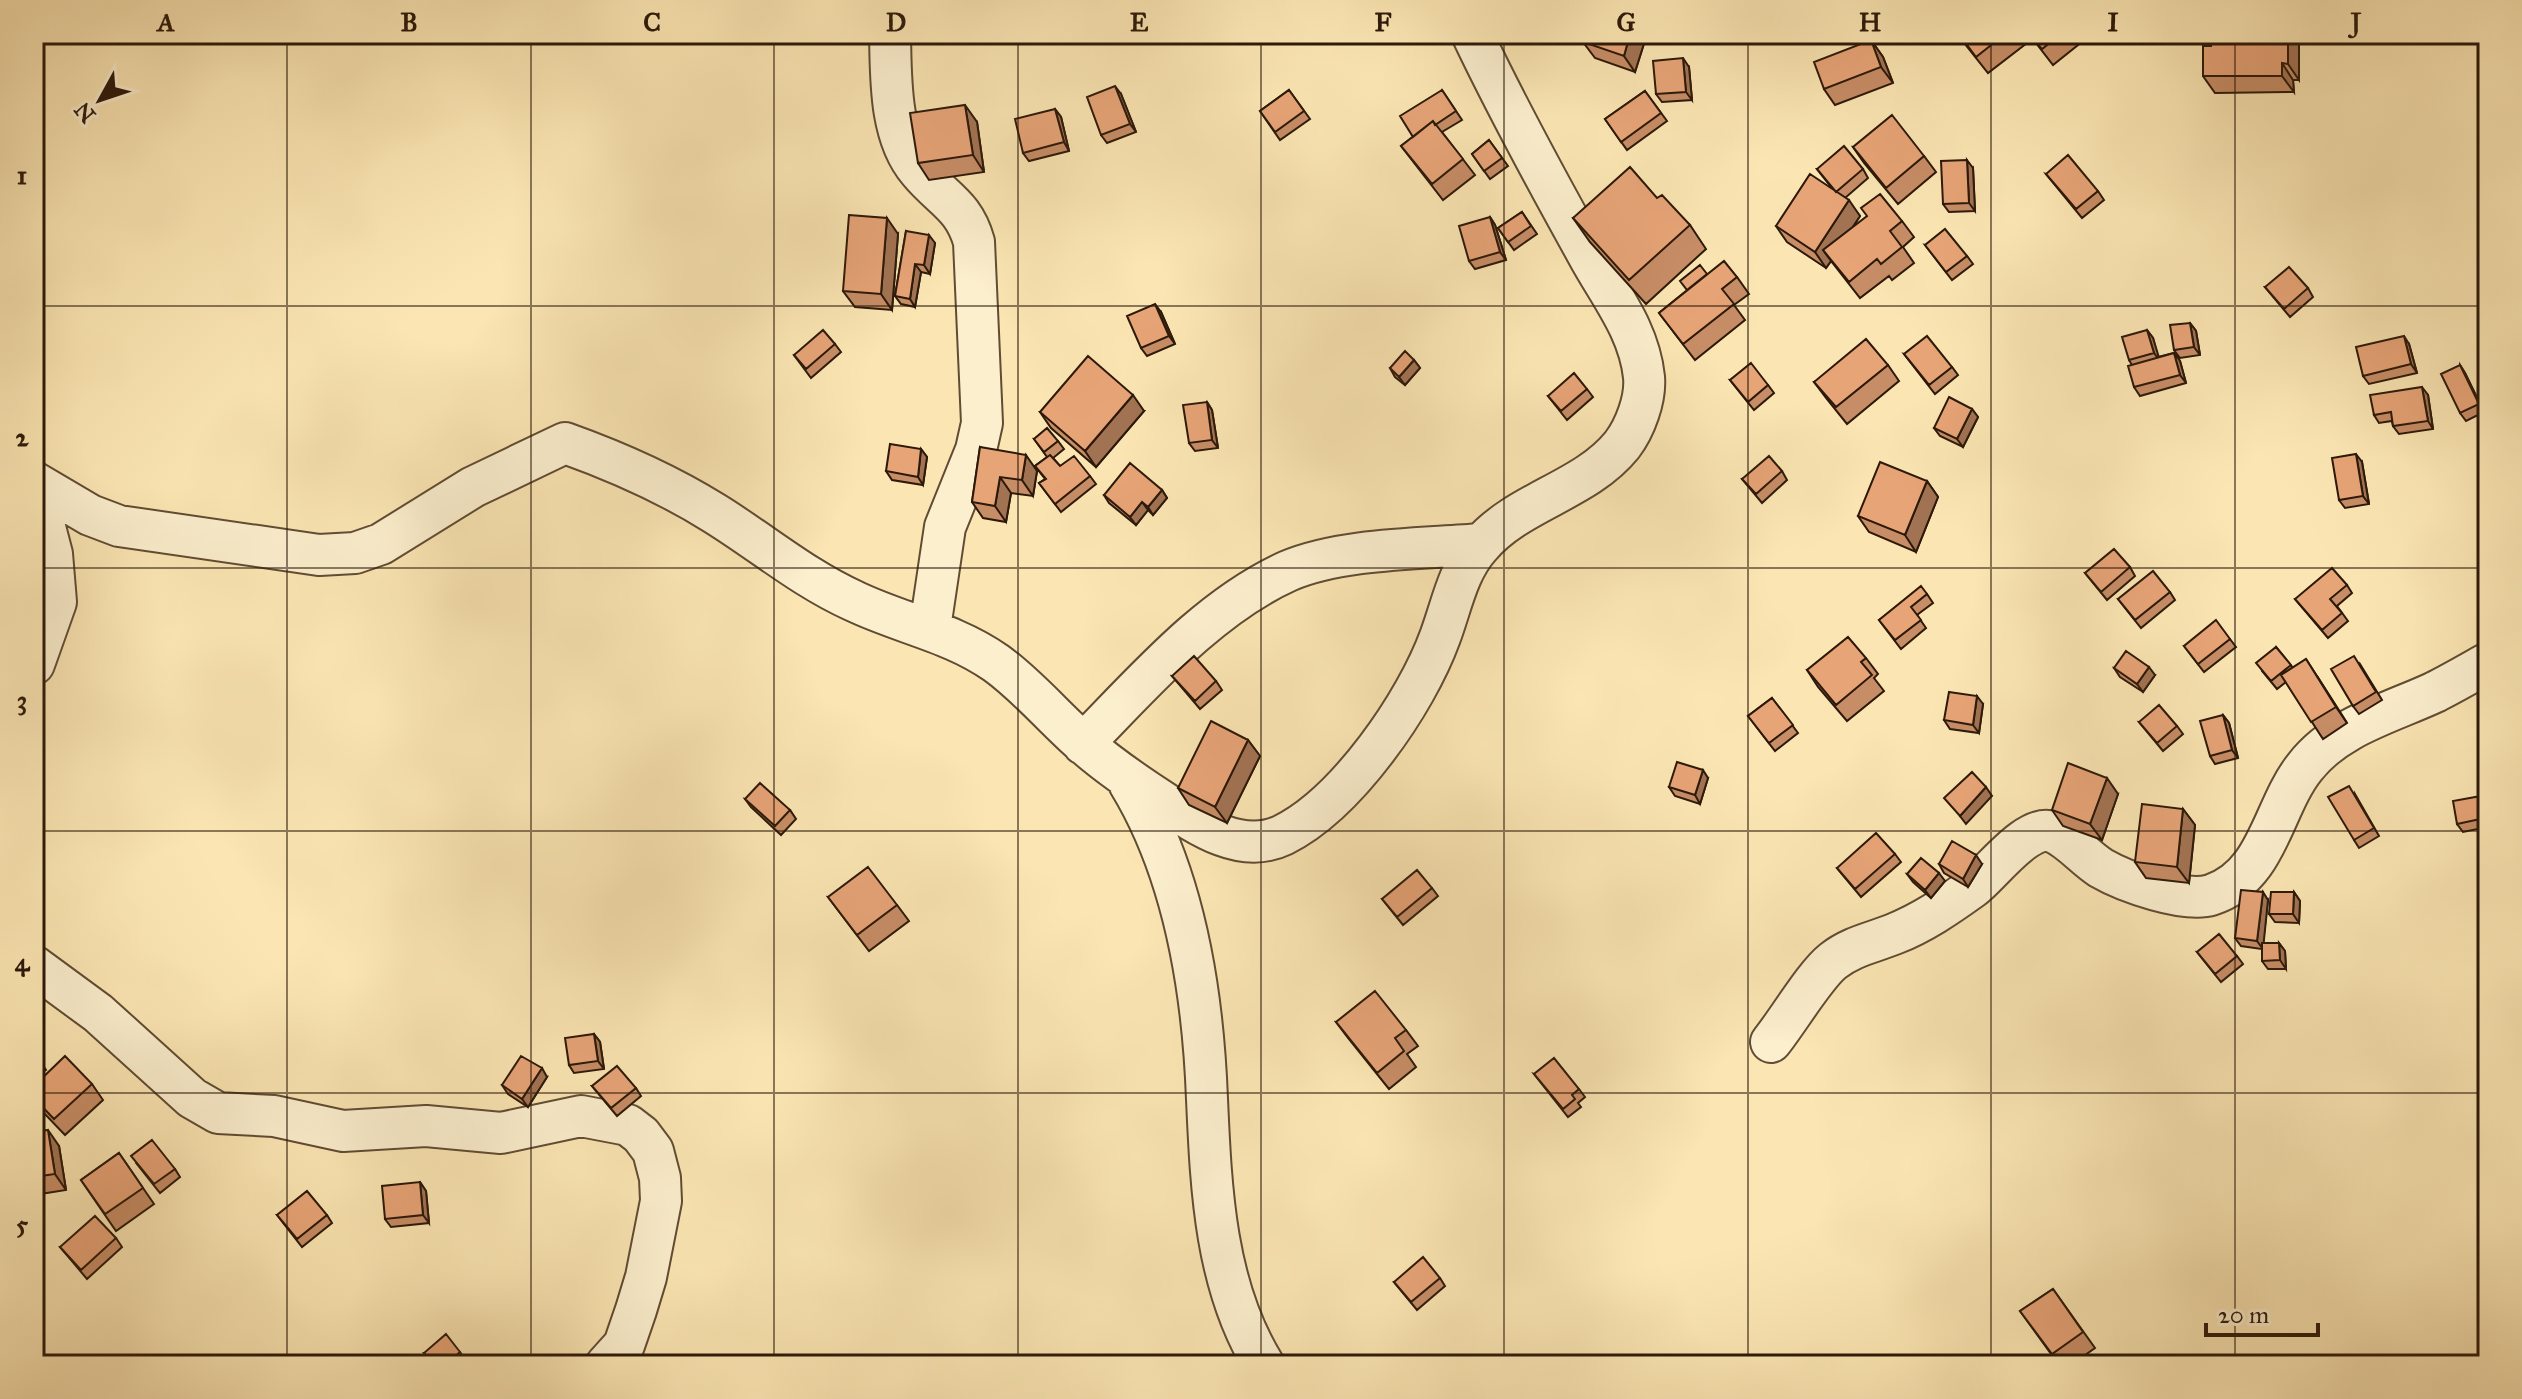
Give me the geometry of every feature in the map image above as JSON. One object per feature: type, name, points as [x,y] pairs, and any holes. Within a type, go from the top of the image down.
[{"type":"street","points":[[890,34],[891,88],[908,152],[917,170],[968,220],[974,242],[982,423],[976,450],[945,527],[930,628]]},
{"type":"street","points":[[34,483],[90,515],[119,526],[319,555],[355,553],[381,544],[473,487],[565,443],[650,476],[718,515],[792,568],[855,602],[959,640],[999,665],[1083,744],[1186,818],[1222,835],[1251,844],[1281,836],[1308,818],[1378,750],[1439,642],[1459,576],[1481,544],[1510,520],[1590,473],[1619,449],[1635,426],[1645,382],[1634,333],[1567,217],[1472,34]]},
{"type":"street","points":[[34,483],[52,554],[56,602],[34,664]]},
{"type":"street","points":[[1083,744],[1175,652],[1242,598],[1289,571],[1336,559],[1481,544]]},
{"type":"street","points":[[1771,1042],[1831,963],[1857,945],[1891,935],[1940,911],[1975,886],[2027,837],[2039,831],[2052,832],[2103,869],[2177,896],[2210,895],[2240,880],[2256,860],[2304,767],[2323,748],[2364,722],[2436,691],[2488,663]]},
{"type":"street","points":[[1124,776],[1163,848],[1176,889],[1202,1046],[1214,1219],[1249,1335],[1264,1365]]},
{"type":"street","points":[[34,966],[98,1013],[192,1098],[218,1113],[274,1116],[343,1131],[426,1126],[501,1133],[581,1116],[628,1125],[641,1135],[653,1151],[660,1178],[661,1201],[636,1310],[624,1345],[606,1365]]},
{"type":"building","points":[[1586,34],[1630,34],[1624,56],[1583,42]]},
{"type":"building","points":[[1959,34],[2005,34],[1976,57]]},
{"type":"building","points":[[2030,34],[2061,34],[2042,49]]},
{"type":"building","points":[[2211,34],[2288,34],[2288,64],[2282,63],[2282,76],[2203,76],[2203,46],[2211,46]]},
{"type":"building","points":[[1871,40],[1881,67],[1824,89],[1814,62]]},
{"type":"building","points":[[1683,58],[1686,92],[1656,94],[1653,61]]},
{"type":"building","points":[[1115,86],[1130,124],[1101,135],[1087,97]]},
{"type":"building","points":[[1289,90],[1304,111],[1275,132],[1260,111]]},
{"type":"building","points":[[1442,90],[1456,111],[1435,125],[1433,121],[1413,137],[1400,116]]},
{"type":"building","points":[[1645,91],[1661,113],[1621,142],[1605,119]]},
{"type":"building","points":[[965,105],[973,155],[918,163],[910,113]]},
{"type":"building","points":[[1055,109],[1064,142],[1023,153],[1015,119]]},
{"type":"building","points":[[1892,115],[1924,156],[1886,188],[1853,147]]},
{"type":"building","points":[[1433,121],[1463,159],[1432,184],[1401,146]]},
{"type":"building","points":[[1489,140],[1502,158],[1484,171],[1472,154]]},
{"type":"building","points":[[1844,146],[1863,169],[1836,192],[1817,169]]},
{"type":"building","points":[[2068,155],[2098,191],[2076,209],[2046,174]]},
{"type":"building","points":[[1967,160],[1969,203],[1943,204],[1941,161]]},
{"type":"building","points":[[1630,167],[1657,198],[1662,195],[1690,225],[1629,280],[1573,218]]},
{"type":"building","points":[[1810,174],[1849,200],[1815,252],[1776,226]]},
{"type":"building","points":[[1880,194],[1902,221],[1890,231],[1902,247],[1881,264],[1877,259],[1849,282],[1823,250],[1867,216],[1861,208]]},
{"type":"building","points":[[1522,212],[1531,226],[1508,242],[1498,228]]},
{"type":"building","points":[[849,215],[887,218],[881,294],[843,291]]},
{"type":"building","points":[[1490,217],[1500,252],[1469,261],[1459,226]]},
{"type":"building","points":[[1945,229],[1967,256],[1946,272],[1925,245]]},
{"type":"building","points":[[906,231],[929,235],[924,265],[915,264],[910,299],[895,296]]},
{"type":"building","points":[[1724,261],[1737,277],[1722,289],[1734,304],[1683,344],[1659,313]]},
{"type":"building","points":[[1700,265],[1707,274],[1687,290],[1680,281]]},
{"type":"building","points":[[2289,267],[2308,288],[2284,309],[2265,287]]},
{"type":"building","points":[[1155,304],[1169,336],[1141,348],[1127,316]]},
{"type":"building","points":[[2190,323],[2194,347],[2174,350],[2170,325]]},
{"type":"building","points":[[823,330],[835,344],[806,369],[794,355]]},
{"type":"building","points":[[2147,330],[2154,353],[2129,360],[2122,337]]},
{"type":"building","points":[[1927,336],[1952,367],[1929,385],[1904,354]]},
{"type":"building","points":[[2404,336],[2411,364],[2363,376],[2356,347]]},
{"type":"building","points":[[1866,339],[1888,365],[1836,407],[1814,382]]},
{"type":"building","points":[[1405,351],[1414,360],[1399,377],[1390,368]]},
{"type":"building","points":[[2174,353],[2180,375],[2134,387],[2128,366]]},
{"type":"building","points":[[1088,356],[1133,395],[1085,451],[1040,412]]},
{"type":"building","points":[[1751,363],[1768,385],[1748,402],[1730,380]]},
{"type":"building","points":[[2460,365],[2479,404],[2460,413],[2441,374]]},
{"type":"building","points":[[1574,373],[1587,389],[1561,411],[1548,396]]},
{"type":"building","points":[[2422,387],[2428,421],[2393,426],[2391,412],[2374,415],[2370,395]]},
{"type":"building","points":[[1949,397],[1972,409],[1957,439],[1934,428]]},
{"type":"building","points":[[1207,402],[1212,440],[1189,443],[1183,405]]},
{"type":"building","points":[[1047,428],[1058,441],[1044,452],[1034,439]]},
{"type":"building","points":[[890,444],[921,449],[918,477],[886,471]]},
{"type":"building","points":[[980,447],[1026,455],[1022,480],[1000,477],[995,506],[972,502]]},
{"type":"building","points":[[2356,454],[2363,496],[2339,500],[2332,458]]},
{"type":"building","points":[[1050,455],[1060,466],[1074,456],[1090,476],[1055,504],[1039,483],[1046,479],[1035,466]]},
{"type":"building","points":[[1769,456],[1782,471],[1756,494],[1742,479]]},
{"type":"building","points":[[1880,462],[1927,481],[1905,535],[1858,516]]},
{"type":"building","points":[[1130,463],[1162,490],[1148,507],[1142,502],[1130,517],[1104,495]]},
{"type":"building","points":[[2114,549],[2130,567],[2101,592],[2085,573]]},
{"type":"building","points":[[2332,568],[2347,585],[2330,599],[2342,613],[2322,630],[2295,599]]},
{"type":"building","points":[[2153,571],[2170,592],[2135,620],[2118,599]]},
{"type":"building","points":[[1921,586],[1927,594],[1911,607],[1921,620],[1895,640],[1879,620]]},
{"type":"building","points":[[2216,620],[2230,639],[2198,664],[2184,646]]},
{"type":"building","points":[[1848,637],[1866,658],[1861,662],[1872,675],[1836,705],[1807,670]]},
{"type":"building","points":[[2276,647],[2291,665],[2271,681],[2256,663]]},
{"type":"building","points":[[2126,651],[2149,667],[2137,684],[2114,668]]},
{"type":"building","points":[[1194,656],[1216,681],[1195,701],[1172,676]]},
{"type":"building","points":[[2354,656],[2376,692],[2353,706],[2331,669]]},
{"type":"building","points":[[2306,659],[2336,707],[2311,722],[2281,675]]},
{"type":"building","points":[[1949,692],[1977,696],[1973,725],[1944,720]]},
{"type":"building","points":[[1772,698],[1793,725],[1769,743],[1748,716]]},
{"type":"building","points":[[2159,705],[2177,726],[2157,743],[2139,722]]},
{"type":"building","points":[[2223,715],[2232,750],[2210,756],[2200,721]]},
{"type":"building","points":[[1211,721],[1248,740],[1215,807],[1178,788]]},
{"type":"building","points":[[1677,762],[1703,770],[1695,795],[1669,787]]},
{"type":"building","points":[[2068,763],[2107,778],[2090,824],[2052,810]]},
{"type":"building","points":[[1972,772],[1986,787],[1960,816],[1944,798]]},
{"type":"building","points":[[760,783],[790,810],[775,826],[745,799]]},
{"type":"building","points":[[2349,786],[2374,828],[2354,840],[2328,797]]},
{"type":"building","points":[[2481,796],[2485,818],[2457,824],[2453,801]]},
{"type":"building","points":[[2142,804],[2183,809],[2177,867],[2135,862]]},
{"type":"building","points":[[1876,833],[1895,854],[1855,889],[1837,868]]},
{"type":"building","points":[[1952,841],[1976,855],[1963,879],[1939,864]]},
{"type":"building","points":[[1921,858],[1939,873],[1925,890],[1907,874]]},
{"type":"building","points":[[868,867],[897,905],[857,935],[828,897]]},
{"type":"building","points":[[1417,870],[1432,888],[1397,917],[1382,899]]},
{"type":"building","points":[[2241,890],[2263,892],[2257,941],[2235,938]]},
{"type":"building","points":[[2271,892],[2294,892],[2293,914],[2269,914]]},
{"type":"building","points":[[2219,934],[2237,956],[2215,974],[2197,952]]},
{"type":"building","points":[[2262,943],[2279,943],[2280,960],[2262,961]]},
{"type":"building","points":[[1375,991],[1406,1030],[1395,1038],[1404,1051],[1377,1073],[1336,1022]]},
{"type":"building","points":[[594,1034],[598,1061],[569,1065],[565,1038]]},
{"type":"building","points":[[65,1056],[92,1084],[54,1119],[34,1098],[34,1086]]},
{"type":"building","points":[[521,1056],[542,1068],[522,1099],[502,1085]]},
{"type":"building","points":[[1554,1058],[1579,1089],[1572,1095],[1575,1099],[1563,1109],[1534,1074]]},
{"type":"building","points":[[617,1066],[636,1088],[611,1108],[592,1086]]},
{"type":"building","points":[[48,1130],[55,1174],[34,1177],[34,1132]]},
{"type":"building","points":[[152,1140],[175,1169],[154,1184],[131,1156]]},
{"type":"building","points":[[119,1153],[143,1188],[105,1214],[81,1180]]},
{"type":"building","points":[[420,1182],[423,1215],[385,1219],[382,1186]]},
{"type":"building","points":[[307,1191],[327,1215],[297,1239],[277,1215]]},
{"type":"building","points":[[95,1216],[116,1238],[81,1270],[60,1247]]},
{"type":"building","points":[[1423,1257],[1440,1278],[1411,1302],[1394,1282]]},
{"type":"building","points":[[2053,1289],[2083,1332],[2052,1354],[2020,1311]]},
{"type":"building","points":[[446,1334],[460,1352],[445,1365],[434,1365],[424,1353]]}]
